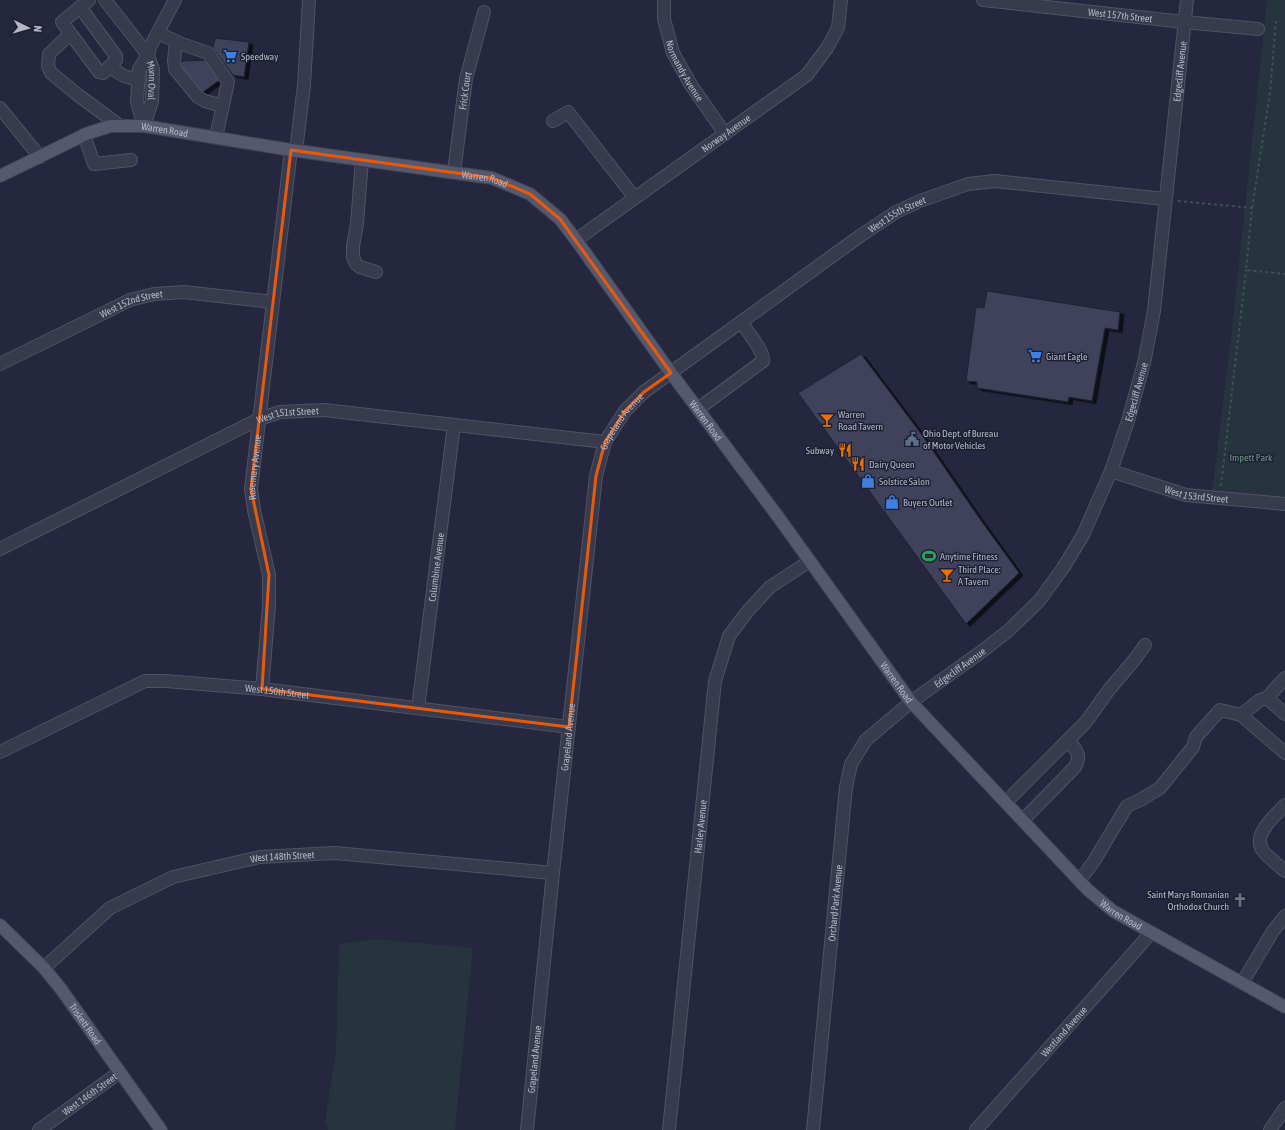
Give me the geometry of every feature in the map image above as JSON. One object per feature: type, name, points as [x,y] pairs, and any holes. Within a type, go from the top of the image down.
[{"type":"main road","name":"Warren Road","points":[[0,176],[84,135],[110,126],[144,126],[294,150],[492,178],[530,194],[560,219],[576,240],[671,373],[810,560],[911,702],[1088,890],[1113,911],[1285,1007]]},
{"type":"main road","name":"Triskett Road","points":[[0,925],[44,968],[61,989],[161,1130]]},
{"type":"street","points":[[105,0],[148,55]]},
{"type":"street","name":"Munn Oval","points":[[144,126],[137,102],[139,69],[148,55],[175,0]]},
{"type":"street","name":"Rosemary Avenue","points":[[262,689],[269,605],[269,575],[254,510],[251,489],[273,302],[304,85],[309,0]]},
{"type":"street","name":"Normandy Avenue","points":[[664,0],[664,19],[673,53],[691,85],[725,134]]},
{"type":"street","name":"Norway Avenue","points":[[576,240],[807,75],[827,48],[838,28],[842,0]]},
{"type":"street","name":"West 157th Street","points":[[983,0],[1258,29]]},
{"type":"street","name":"Edgecliff Avenue","points":[[911,702],[1002,635],[1039,601],[1063,568],[1083,535],[1112,471],[1144,363],[1154,311],[1170,200],[1187,0]]},
{"type":"street","points":[[84,4],[116,56],[116,60],[103,72],[99,72],[62,22],[84,4]]},
{"type":"street","name":"Frick Court","points":[[454,172],[466,79],[484,12]]},
{"type":"street","points":[[158,33],[176,42],[208,53],[228,82],[216,137]]},
{"type":"street","points":[[70,34],[49,54],[48,66],[52,73],[78,95],[120,126]]},
{"type":"street","points":[[176,42],[174,61],[175,69],[198,97],[205,101],[223,106]]},
{"type":"street","name":"Munn Oval","points":[[144,126],[152,101],[153,70],[148,55]]},
{"type":"street","points":[[109,67],[124,76],[139,80]]},
{"type":"street","points":[[0,108],[40,157]]},
{"type":"street","points":[[553,121],[568,112],[635,198]]},
{"type":"street","points":[[84,135],[94,164],[131,160]]},
{"type":"street","points":[[362,160],[353,257],[356,264],[360,267],[376,272]]},
{"type":"street","name":"West 155th Street","points":[[671,373],[860,236],[896,212],[920,201],[968,184],[995,181],[1170,200]]},
{"type":"street","name":"West 152nd Street","points":[[0,364],[136,298],[154,294],[184,292],[273,302]]},
{"type":"street","points":[[698,409],[763,361],[764,357],[741,322]]},
{"type":"street","name":"Grapeland Avenue","points":[[527,1130],[596,476],[605,442],[625,411],[644,392],[671,373]]},
{"type":"street","name":"West 151st Street","points":[[0,549],[259,419],[280,412],[324,410],[605,442]]},
{"type":"street","name":"Columbine Avenue","points":[[418,708],[454,425]]},
{"type":"street","name":"West 153rd Street","points":[[1112,471],[1186,495],[1285,504]]},
{"type":"street","name":"Harley Avenue","points":[[669,1130],[715,681],[730,636],[747,612],[770,587],[810,560]]},
{"type":"street","points":[[1006,802],[1086,722],[1108,691],[1145,645]]},
{"type":"street","points":[[1241,715],[1260,700],[1267,698],[1285,678]]},
{"type":"street","name":"West 150th Street","points":[[0,752],[145,681],[165,680],[262,689],[569,727]]},
{"type":"street","points":[[1267,698],[1285,714]]},
{"type":"street","name":"Orchard Park Avenue","points":[[813,1130],[846,787],[851,764],[866,740],[911,702]]},
{"type":"street","points":[[1079,880],[1094,861],[1127,806],[1160,788],[1193,747],[1196,737],[1220,710],[1241,715],[1285,753]]},
{"type":"street","points":[[1022,820],[1075,767],[1079,754],[1073,746],[1065,744]]},
{"type":"street","points":[[1285,804],[1262,831],[1260,845],[1264,851],[1285,871]]},
{"type":"street","name":"West 148th Street","points":[[44,968],[110,908],[173,878],[260,857],[335,852],[553,873]]},
{"type":"street","points":[[1242,983],[1273,931],[1285,916]]},
{"type":"street","name":"Westland Avenue","points":[[976,1130],[1151,933]]},
{"type":"street","name":"West 146th Street","points":[[39,1130],[120,1072]]},
{"type":"street","points":[[1270,1130],[1285,1108]]},
{"type":"path","points":[[1221,486],[1252,208],[1270,93],[1276,21]]},
{"type":"path","points":[[1170,200],[1252,208]]},
{"type":"path","points":[[1246,270],[1285,274]]},
{"type":"highlighted area","points":[[291,150],[492,178],[530,194],[560,219],[671,373],[644,392],[625,411],[605,442],[596,476],[569,727],[262,689],[269,575],[251,489]]},
{"type":"green space","name":"Impett Park","points":[[1267,0],[1285,0],[1285,498],[1212,492],[1232,328]]},
{"type":"green space","points":[[375,939],[473,948],[455,1130],[328,1130],[325,1122],[336,1050],[339,944]]},
{"type":"building","points":[[215,38],[249,42],[244,77],[233,75],[213,48]]},
{"type":"building","points":[[207,60],[221,79],[199,95],[177,66],[183,61]]},
{"type":"building","name":"Giant Eagle","points":[[987,291],[1120,312],[1118,330],[1105,328],[1092,401],[1069,397],[1068,402],[977,388],[977,382],[966,381],[976,307],[984,308]]},
{"type":"building","points":[[861,354],[922,435],[1019,573],[966,624],[798,393]]},
{"type":"place","name":"Speedway","points":[[230,56]]},
{"type":"place","name":"Giant Eagle","points":[[1035,356]]},
{"type":"place","name":"Warren Road Tavern","points":[[827,420]]},
{"type":"place","name":"Ohio Dept. of Bureau of Motor Vehicles","points":[[912,439]]},
{"type":"place","name":"Subway","points":[[845,450]]},
{"type":"place","name":"Dairy Queen","points":[[858,464]]},
{"type":"place","name":"Solstice Salon","points":[[868,481]]},
{"type":"place","name":"Buyers Outlet","points":[[892,502]]},
{"type":"place","name":"Anytime Fitness","points":[[929,556]]},
{"type":"place","name":"Third Place: A Tavern","points":[[947,575]]},
{"type":"place","name":"Saint Marys Romanian Orthodox Church","points":[[1240,900]]}]
